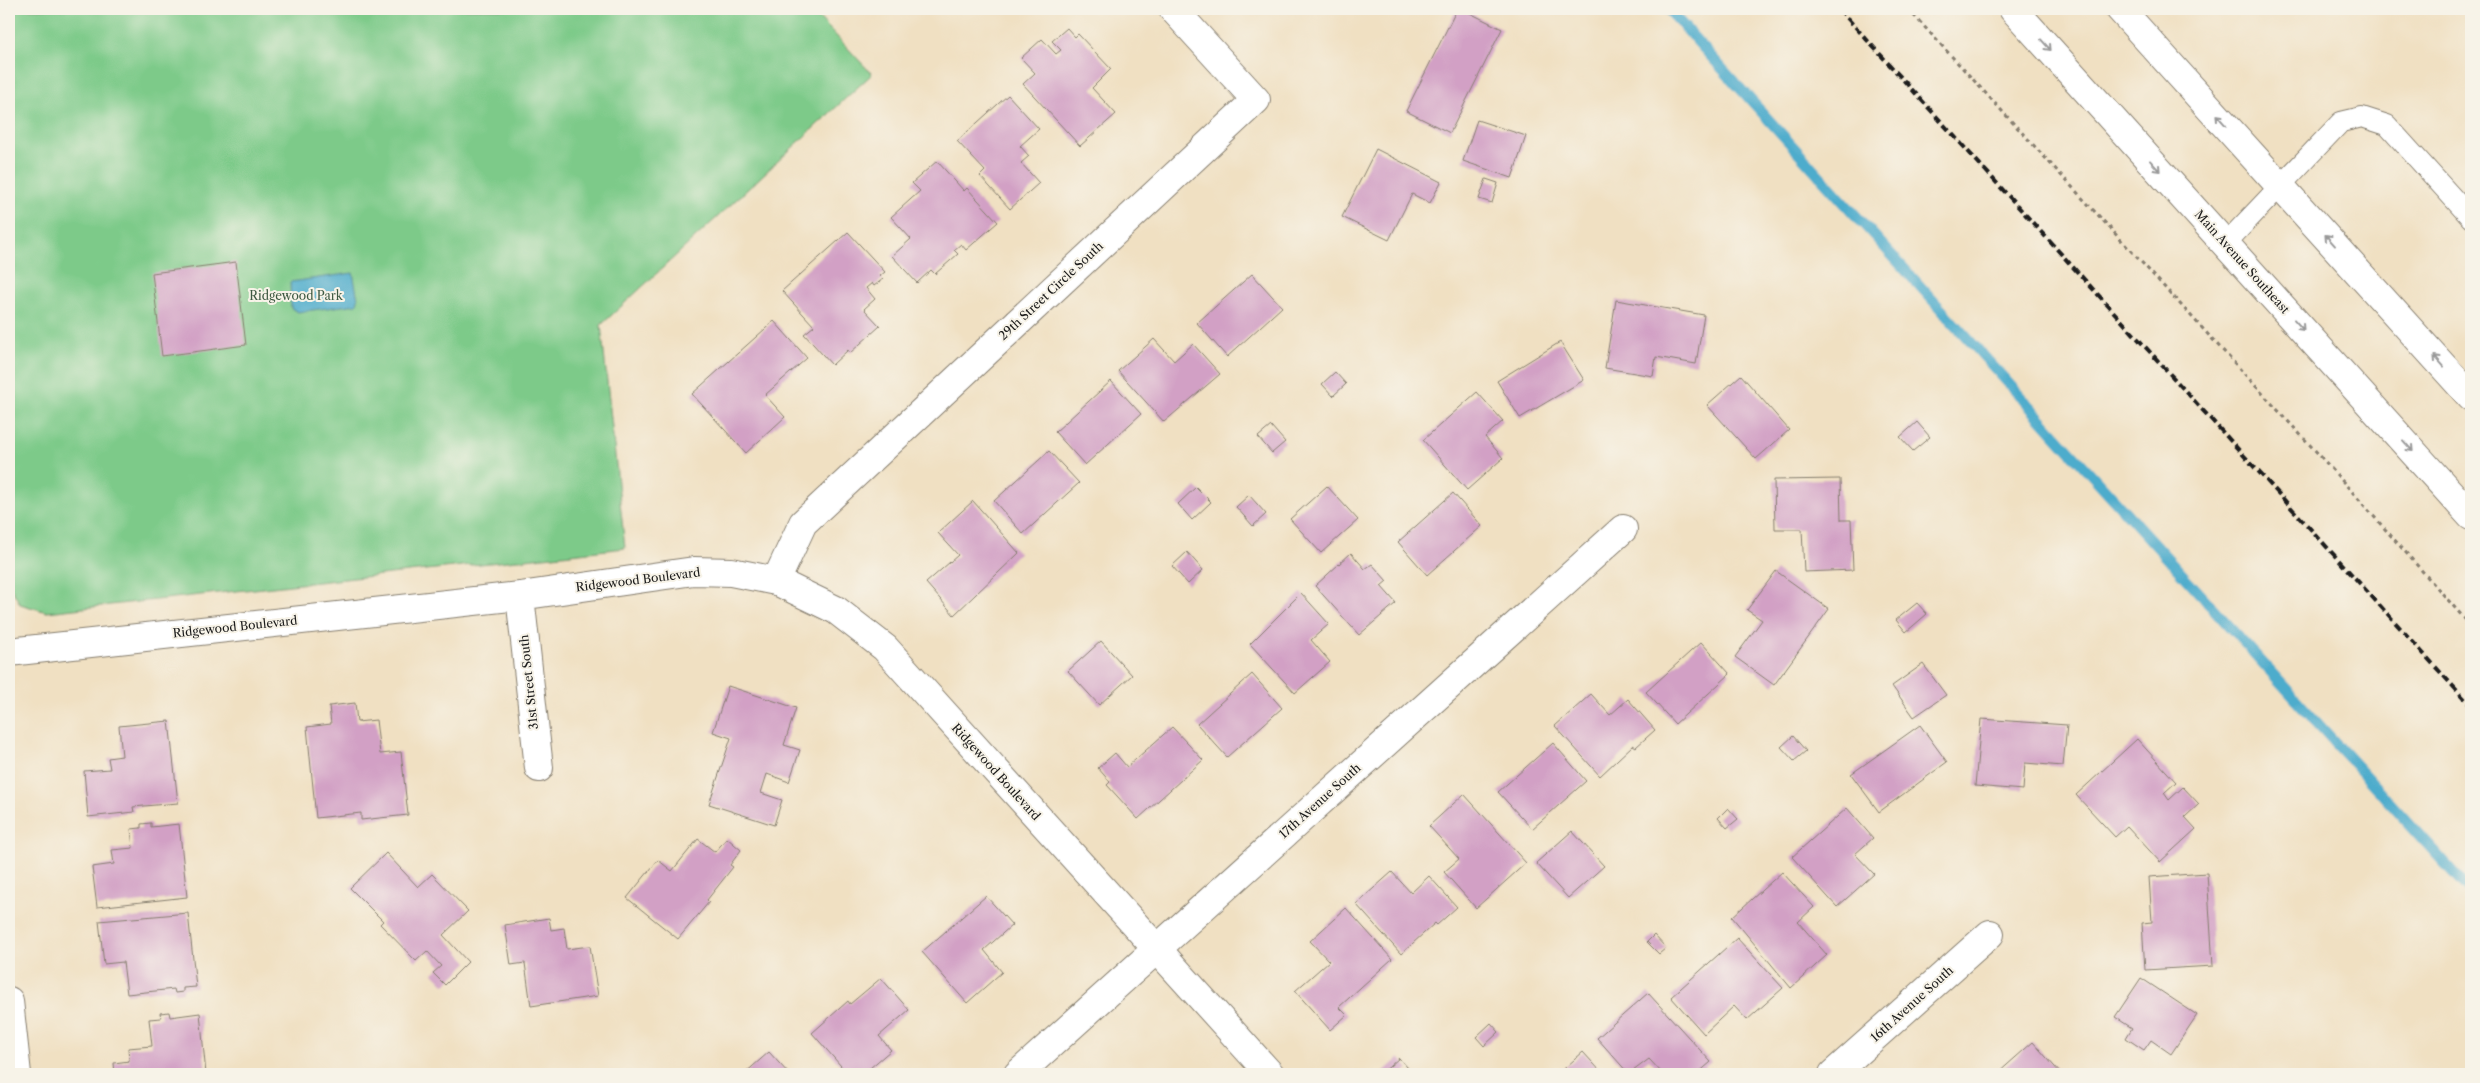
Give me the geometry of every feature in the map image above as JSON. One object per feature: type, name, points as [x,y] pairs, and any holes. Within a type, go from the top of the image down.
[{"type":"street","name":"29th Street Circle South","points":[[776,581],[803,523],[1256,100],[1173,9]]},
{"type":"street","name":"Main Avenue Southeast","points":[[2013,9],[2471,516]]},
{"type":"street","points":[[2120,9],[2471,397]]},
{"type":"street","name":"17th Avenue South","points":[[1018,1074],[1623,529]]},
{"type":"street","name":"Ridgewood Boulevard","points":[[9,652],[520,596],[694,571],[731,572],[776,581],[836,610],[885,648],[1270,1074]]},
{"type":"street","name":"31st Street South","points":[[520,596],[538,768]]},
{"type":"street","name":"16th Avenue South","points":[[1834,1074],[1990,934]]},
{"type":"street","points":[[9,1001],[17,1074]]},
{"type":"lane","points":[[2225,244],[2341,122],[2362,117],[2387,125],[2471,218]]},
{"type":"path","points":[[1908,9],[2322,458],[2471,626]]},
{"type":"green space","name":"Ridgewood Park","points":[[9,9],[811,9],[872,74],[601,325],[625,548],[47,612],[20,604],[9,584]]},
{"type":"water","points":[[353,273],[358,299],[357,304],[298,312],[291,308],[290,282]]},
{"type":"building","points":[[1457,9],[1462,9],[1502,29],[1450,133],[1406,111]]},
{"type":"building","points":[[1067,28],[1075,37],[1078,34],[1111,69],[1092,88],[1116,114],[1080,146],[1023,84],[1035,73],[1021,58],[1042,39],[1056,54],[1061,50],[1052,41]]},
{"type":"building","points":[[1008,95],[1039,129],[1020,146],[1029,156],[1021,163],[1039,183],[1010,209],[980,176],[985,171],[957,141]]},
{"type":"building","points":[[1477,120],[1526,136],[1512,178],[1463,161]]},
{"type":"building","points":[[1376,149],[1441,182],[1430,203],[1412,194],[1389,240],[1342,217]]},
{"type":"building","points":[[937,161],[964,191],[967,188],[998,222],[966,250],[961,244],[954,250],[958,254],[935,274],[931,270],[917,283],[892,256],[911,239],[891,217],[920,191],[912,183]]},
{"type":"building","points":[[1486,179],[1498,183],[1492,203],[1479,199]]},
{"type":"building","points":[[848,232],[885,272],[880,276],[883,279],[874,286],[872,283],[866,288],[875,299],[864,309],[880,326],[850,353],[848,350],[832,365],[804,334],[814,326],[782,291]]},
{"type":"building","points":[[236,262],[246,345],[162,356],[152,273]]},
{"type":"building","points":[[1252,274],[1282,307],[1227,357],[1197,323]]},
{"type":"building","points":[[1616,300],[1704,315],[1696,364],[1656,357],[1653,376],[1605,368]]},
{"type":"building","points":[[774,321],[807,358],[765,395],[785,417],[746,453],[692,394]]},
{"type":"building","points":[[1154,339],[1174,361],[1193,344],[1220,374],[1164,422],[1118,371]]},
{"type":"building","points":[[1560,342],[1584,380],[1520,418],[1497,381]]},
{"type":"building","points":[[1335,372],[1346,384],[1333,396],[1322,384]]},
{"type":"building","points":[[1741,375],[1789,430],[1756,459],[1707,405]]},
{"type":"building","points":[[1111,381],[1141,414],[1085,465],[1055,432]]},
{"type":"building","points":[[1477,392],[1503,421],[1485,437],[1503,458],[1467,490],[1423,440]]},
{"type":"building","points":[[1917,422],[1930,437],[1913,451],[1900,437]]},
{"type":"building","points":[[1271,426],[1285,442],[1272,453],[1258,437]]},
{"type":"building","points":[[1049,451],[1079,483],[1023,534],[994,501]]},
{"type":"building","points":[[1840,479],[1841,520],[1851,520],[1853,570],[1804,572],[1802,529],[1775,529],[1774,480]]},
{"type":"building","points":[[1327,486],[1358,520],[1321,553],[1290,519]]},
{"type":"building","points":[[1196,487],[1211,502],[1192,520],[1178,504]]},
{"type":"building","points":[[1453,493],[1482,526],[1427,575],[1398,542]]},
{"type":"building","points":[[1249,495],[1266,514],[1253,526],[1236,507]]},
{"type":"building","points":[[973,501],[1019,553],[954,615],[926,583],[958,555],[938,533]]},
{"type":"building","points":[[1187,552],[1203,570],[1188,584],[1172,566]]},
{"type":"building","points":[[1351,553],[1365,569],[1372,564],[1387,581],[1381,586],[1396,603],[1359,635],[1315,586]]},
{"type":"building","points":[[1776,571],[1829,609],[1774,685],[1735,657],[1762,620],[1747,610]]},
{"type":"building","points":[[1301,593],[1329,624],[1311,640],[1330,662],[1295,693],[1250,644]]},
{"type":"building","points":[[1917,603],[1927,614],[1906,632],[1896,620]]},
{"type":"building","points":[[1101,641],[1132,675],[1099,705],[1068,671]]},
{"type":"building","points":[[1701,642],[1730,674],[1675,724],[1646,692]]},
{"type":"building","points":[[1923,664],[1946,695],[1914,717],[1892,686]]},
{"type":"building","points":[[1252,674],[1282,708],[1227,757],[1197,724]]},
{"type":"building","points":[[728,686],[796,708],[784,745],[800,750],[789,782],[767,774],[761,793],[782,800],[774,825],[709,804],[731,738],[713,732]]},
{"type":"building","points":[[1591,694],[1610,715],[1628,699],[1655,730],[1636,747],[1633,745],[1600,776],[1555,726]]},
{"type":"building","points":[[355,703],[357,722],[376,720],[380,754],[401,752],[408,815],[361,820],[361,813],[316,818],[307,727],[331,724],[329,706]]},
{"type":"building","points":[[1981,719],[2067,725],[2063,766],[2025,763],[2023,790],[1975,786]]},
{"type":"building","points":[[169,721],[178,803],[133,807],[134,812],[88,817],[84,771],[110,769],[108,758],[122,756],[119,726]]},
{"type":"building","points":[[1920,725],[1947,762],[1879,812],[1851,774]]},
{"type":"building","points":[[1172,727],[1203,760],[1138,819],[1107,785],[1110,782],[1098,768],[1115,753],[1127,767]]},
{"type":"building","points":[[1793,736],[1806,751],[1794,761],[1781,747]]},
{"type":"building","points":[[2137,739],[2176,782],[2164,793],[2169,800],[2183,787],[2199,804],[2185,817],[2196,829],[2160,862],[2127,826],[2115,837],[2076,795]]},
{"type":"building","points":[[1553,743],[1586,781],[1532,829],[1498,792]]},
{"type":"building","points":[[1464,794],[1526,863],[1476,908],[1444,872],[1459,859],[1429,826]]},
{"type":"building","points":[[1728,808],[1738,819],[1727,828],[1718,818]]},
{"type":"building","points":[[1847,808],[1873,838],[1855,854],[1874,874],[1837,907],[1792,857]]},
{"type":"building","points":[[151,823],[151,827],[179,824],[187,897],[97,907],[92,867],[114,864],[112,850],[133,848],[131,829],[141,828],[141,824]]},
{"type":"building","points":[[1572,831],[1604,866],[1568,898],[1536,863]]},
{"type":"building","points":[[727,838],[741,850],[730,865],[733,867],[707,900],[709,902],[678,939],[627,898],[658,860],[672,871],[698,839],[715,852]]},
{"type":"building","points":[[386,853],[418,887],[432,874],[468,911],[443,935],[468,962],[445,985],[433,973],[441,966],[427,951],[416,961],[380,924],[383,921],[350,888]]},
{"type":"building","points":[[1392,872],[1411,893],[1429,876],[1457,907],[1437,925],[1435,923],[1401,954],[1356,904]]},
{"type":"building","points":[[1782,872],[1814,907],[1798,922],[1827,955],[1791,988],[1732,917]]},
{"type":"building","points":[[2207,873],[2213,966],[2145,970],[2142,923],[2152,922],[2149,877]]},
{"type":"building","points":[[986,896],[1012,925],[984,950],[1002,972],[967,1003],[922,952]]},
{"type":"building","points":[[1346,908],[1392,959],[1339,1007],[1347,1015],[1330,1030],[1295,991],[1329,961],[1310,941]]},
{"type":"building","points":[[188,913],[196,987],[183,988],[183,992],[175,993],[174,989],[127,994],[123,962],[104,964],[99,921]]},
{"type":"building","points":[[549,918],[551,930],[564,928],[567,949],[590,946],[598,996],[531,1006],[525,963],[511,965],[505,925]]},
{"type":"building","points":[[1654,935],[1666,948],[1659,954],[1647,942]]},
{"type":"building","points":[[1737,938],[1783,988],[1747,1020],[1734,1006],[1704,1034],[1671,997]]},
{"type":"building","points":[[881,978],[909,1010],[879,1036],[891,1050],[863,1074],[848,1074],[812,1033],[848,1001],[850,1004]]},
{"type":"building","points":[[2141,978],[2197,1015],[2171,1054],[2151,1040],[2144,1050],[2126,1038],[2132,1028],[2115,1017]]},
{"type":"building","points":[[1648,993],[1711,1062],[1697,1074],[1663,1074],[1649,1059],[1629,1074],[1597,1038]]},
{"type":"building","points":[[169,1012],[170,1017],[200,1013],[206,1074],[115,1074],[114,1063],[129,1061],[128,1048],[152,1046],[149,1019],[161,1018],[160,1013]]},
{"type":"building","points":[[1491,1023],[1499,1032],[1484,1046],[1476,1037]]},
{"type":"building","points":[[2033,1042],[2061,1074],[1998,1073]]},
{"type":"building","points":[[769,1052],[789,1074],[744,1074]]},
{"type":"building","points":[[1583,1052],[1603,1074],[1558,1074]]},
{"type":"building","points":[[1399,1058],[1409,1069],[1403,1074],[1381,1074]]},
{"type":"waterway","points":[[1668,9],[2471,892]]},
{"type":"railway","points":[[1839,9],[2471,706]]}]
